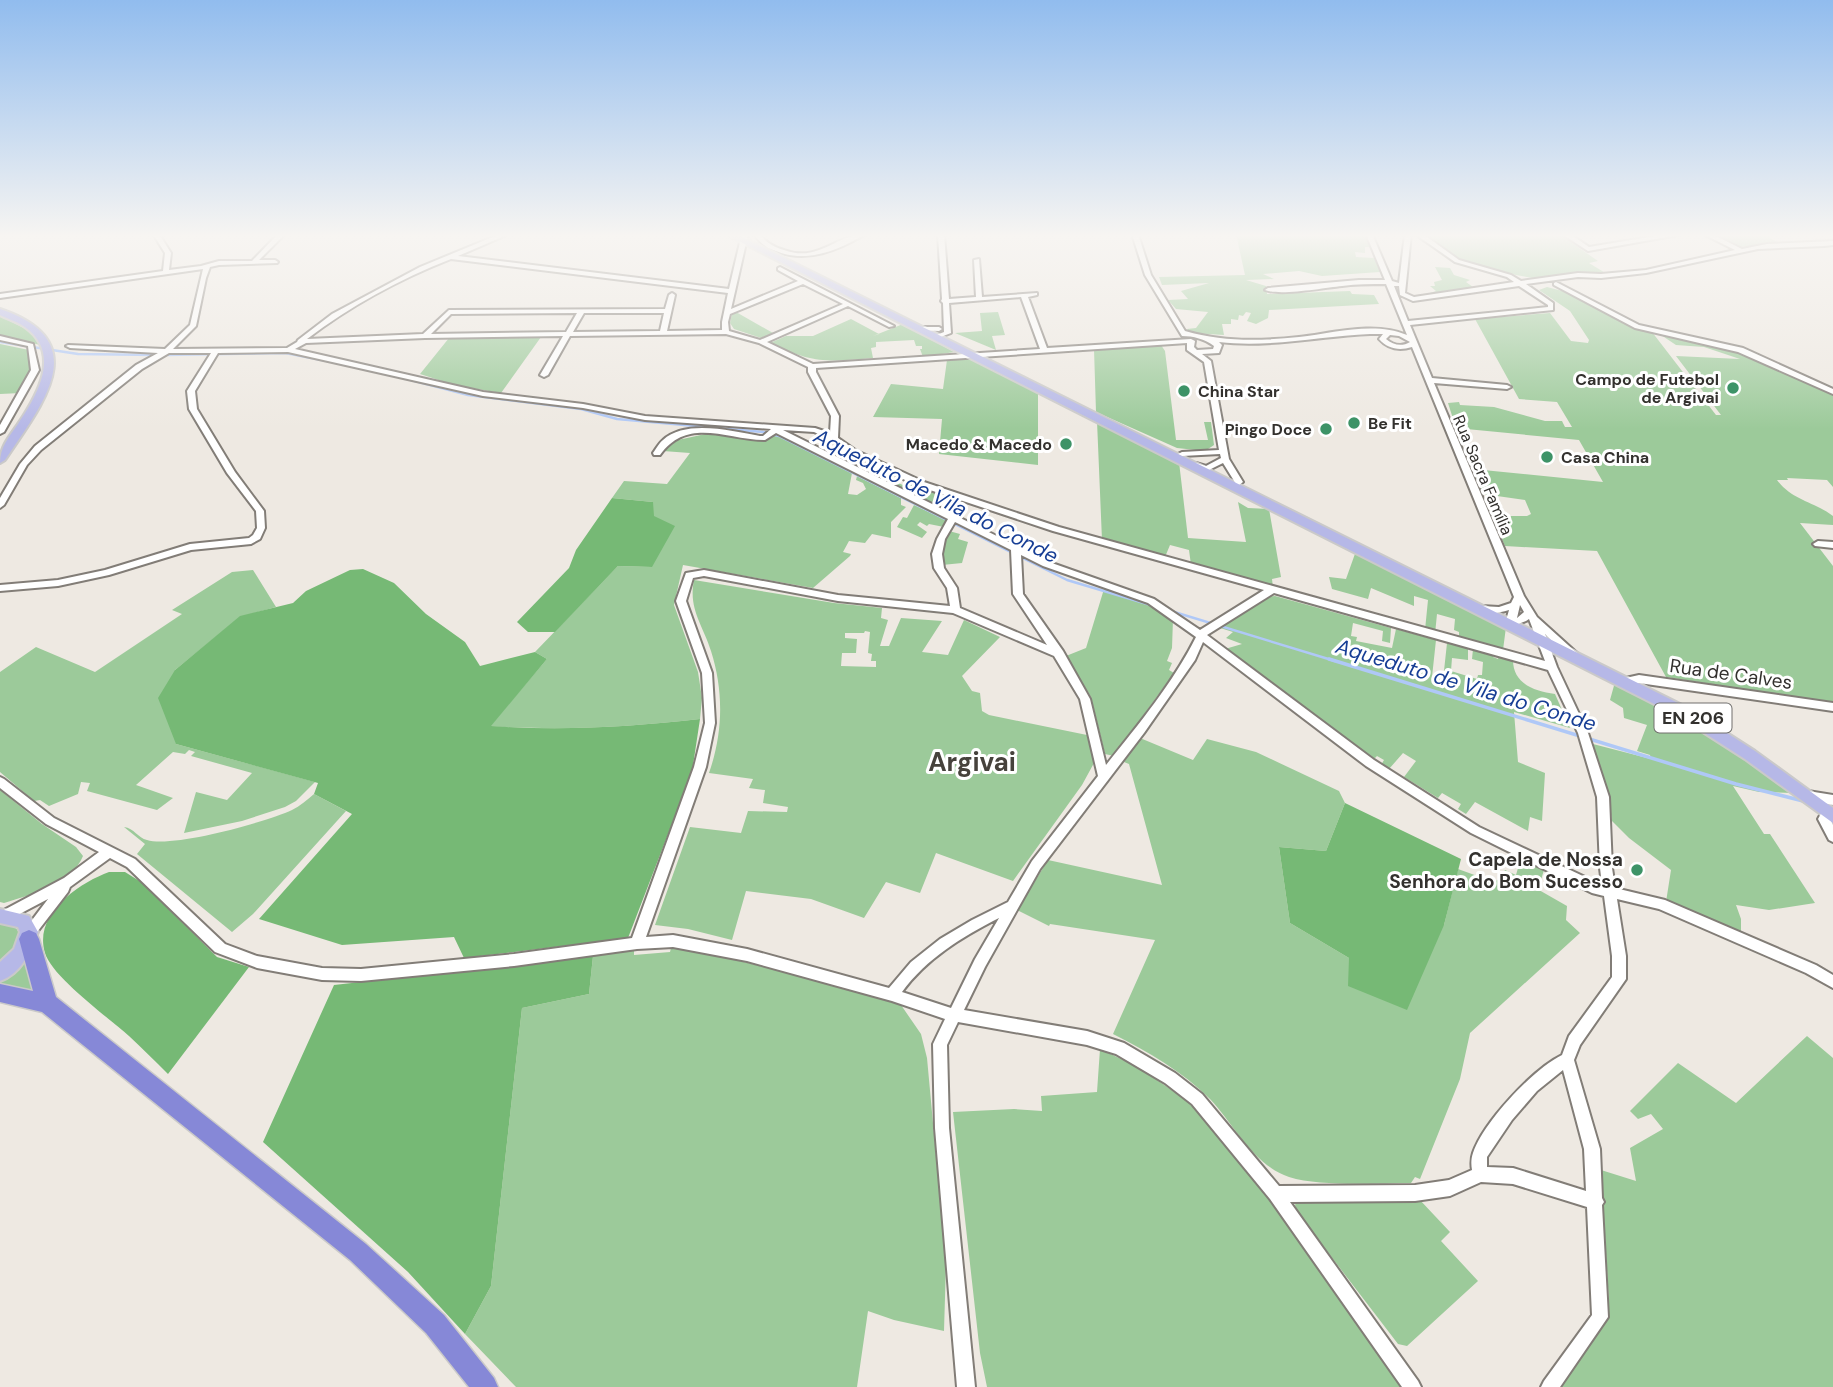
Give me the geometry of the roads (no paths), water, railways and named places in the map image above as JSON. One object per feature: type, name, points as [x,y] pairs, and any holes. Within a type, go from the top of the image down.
[{"type":"highway","points":[[29,936],[47,1003]]},
{"type":"highway","points":[[0,993],[47,1003],[358,1252],[435,1324],[485,1387]]},
{"type":"main road","name":"EN 206","points":[[858,299],[919,329],[936,334],[951,345],[1152,446],[1239,482],[1283,504],[1352,545]]},
{"type":"main road","points":[[0,312],[39,331],[49,345],[52,363],[41,392],[0,460]]},
{"type":"main road","name":"EN 206","points":[[1093,415],[1182,454],[1352,545],[1625,682],[1726,738],[1805,796],[1831,810]]},
{"type":"main road","points":[[0,973],[21,954],[29,936],[23,921],[3,916]]},
{"type":"street","points":[[0,505],[24,464],[38,448],[139,367],[167,351],[196,321],[200,299]]},
{"type":"street","points":[[288,350],[334,315],[364,299]]},
{"type":"street","points":[[663,333],[671,299]]},
{"type":"street","points":[[726,332],[725,322],[731,299]]},
{"type":"street","points":[[729,312],[761,299]]},
{"type":"street","points":[[838,299],[891,326]]},
{"type":"street","points":[[951,345],[944,301],[982,299]]},
{"type":"street","points":[[1025,299],[1044,351]]},
{"type":"street","points":[[1162,299],[1186,341],[1207,361]]},
{"type":"street","name":"Rua Sacra Família","points":[[1396,299],[1412,341],[1417,346],[1517,601],[1532,615]]},
{"type":"street","points":[[1422,363],[1384,341],[1382,337],[1406,325],[1551,309],[1551,304],[1544,299]]},
{"type":"street","points":[[1584,299],[1637,327],[1740,350],[1833,392]]},
{"type":"street","points":[[761,342],[848,304]]},
{"type":"street","points":[[425,336],[449,312],[668,311]]},
{"type":"street","points":[[544,375],[570,335],[581,312]]},
{"type":"street","points":[[936,334],[945,320]]},
{"type":"street","points":[[300,341],[425,336],[726,332],[761,342],[812,366],[1200,338],[1212,341],[1290,340],[1359,331],[1390,333],[1412,341],[1409,346],[1396,347]]},
{"type":"street","points":[[936,334],[948,333]]},
{"type":"street","points":[[0,338],[31,345],[35,370],[0,432]]},
{"type":"street","points":[[1186,341],[1200,338]]},
{"type":"street","points":[[1186,341],[1212,352]]},
{"type":"street","points":[[1212,341],[1219,347],[1207,361],[1220,450],[1239,482]]},
{"type":"street","points":[[70,346],[104,351],[288,350],[483,394],[583,406],[645,418],[815,430],[827,428],[837,421]]},
{"type":"street","points":[[0,588],[58,583],[106,573],[190,547],[251,541],[257,537],[261,528],[260,511],[231,472],[193,409],[191,391],[216,350]]},
{"type":"street","points":[[812,366],[812,372],[837,421],[834,439]]},
{"type":"street","points":[[1429,380],[1507,387]]},
{"type":"street","points":[[657,453],[667,438],[675,435],[704,430],[765,438],[774,429]]},
{"type":"street","points":[[774,429],[1046,564],[1151,601],[1410,790],[1510,848],[1596,889],[1661,904],[1800,964],[1833,982]]},
{"type":"street","points":[[815,430],[862,457],[946,493],[1056,529],[1552,667]]},
{"type":"street","points":[[1182,454],[1220,450]]},
{"type":"street","points":[[1208,470],[1220,450]]},
{"type":"street","points":[[1208,470],[1225,459]]},
{"type":"street","points":[[938,512],[946,493]]},
{"type":"street","points":[[952,519],[941,539],[937,554],[939,568],[951,588],[956,610]]},
{"type":"street","points":[[1818,544],[1833,545]]},
{"type":"street","points":[[1016,550],[1018,594],[1059,654],[1085,699],[1103,775]]},
{"type":"street","points":[[637,943],[700,768],[710,723],[707,673],[681,601],[689,575],[704,573],[838,598],[956,610],[1059,654]]},
{"type":"street","points":[[966,1387],[942,1128],[940,1044],[1010,907],[1036,864],[1140,730],[1191,657],[1202,636],[1243,605],[1270,590]]},
{"type":"street","points":[[1481,610],[1499,610],[1517,601]]},
{"type":"street","points":[[1510,624],[1517,601]]},
{"type":"street","points":[[1510,624],[1532,615]]},
{"type":"street","points":[[1532,615],[1552,667],[1583,733],[1601,789],[1619,956],[1619,979],[1574,1041],[1567,1060],[1592,1149],[1600,1317],[1549,1387]]},
{"type":"street","points":[[1532,615],[1579,658]]},
{"type":"street","name":"Rua de Calves","points":[[1625,682],[1639,679],[1833,707]]},
{"type":"street","points":[[0,782],[50,821],[131,863],[220,948],[257,962],[322,974],[360,975],[673,941],[747,955],[892,995],[953,1015],[1087,1038],[1119,1048],[1170,1077],[1197,1099],[1275,1194],[1412,1387]]},
{"type":"street","points":[[1831,810],[1824,819],[1833,837]]},
{"type":"street","points":[[3,916],[68,882],[109,852]]},
{"type":"street","points":[[29,936],[68,882]]},
{"type":"street","points":[[892,995],[906,973],[932,951],[974,923],[1010,907]]},
{"type":"street","points":[[1479,1174],[1479,1155],[1499,1126],[1545,1072],[1554,1064],[1567,1060]]},
{"type":"street","points":[[1275,1194],[1415,1194],[1450,1188],[1479,1174],[1513,1176],[1596,1202]]},
{"type":"waterway","name":"Aqueduto de Vila do Conde","points":[[0,342],[78,354],[157,355]]},
{"type":"waterway","name":"Aqueduto de Vila do Conde","points":[[164,355],[285,353],[348,365]]},
{"type":"waterway","name":"Aqueduto de Vila do Conde","points":[[407,379],[468,395],[581,409],[617,419],[763,432],[779,436],[1067,580],[1154,606]]},
{"type":"waterway","name":"Aqueduto de Vila do Conde","points":[[1171,611],[1335,661]]},
{"type":"waterway","name":"Aqueduto de Vila do Conde","points":[[1329,659],[1736,784],[1807,802]]},
{"type":"place","name":"Campo de Futebol de Argivai","points":[[1733,388]]},
{"type":"place","name":"China Star","points":[[1184,391]]},
{"type":"place","name":"Be Fit","points":[[1354,423]]},
{"type":"place","name":"Pingo Doce","points":[[1326,429]]},
{"type":"place","name":"Macedo & Macedo","points":[[1066,444]]},
{"type":"place","name":"Casa China","points":[[1547,457]]},
{"type":"place","name":"Capela de Nossa Senhora do Bom Sucesso","points":[[1637,870]]},
{"type":"district","name":"Argivai","points":[[972,762]]}]
